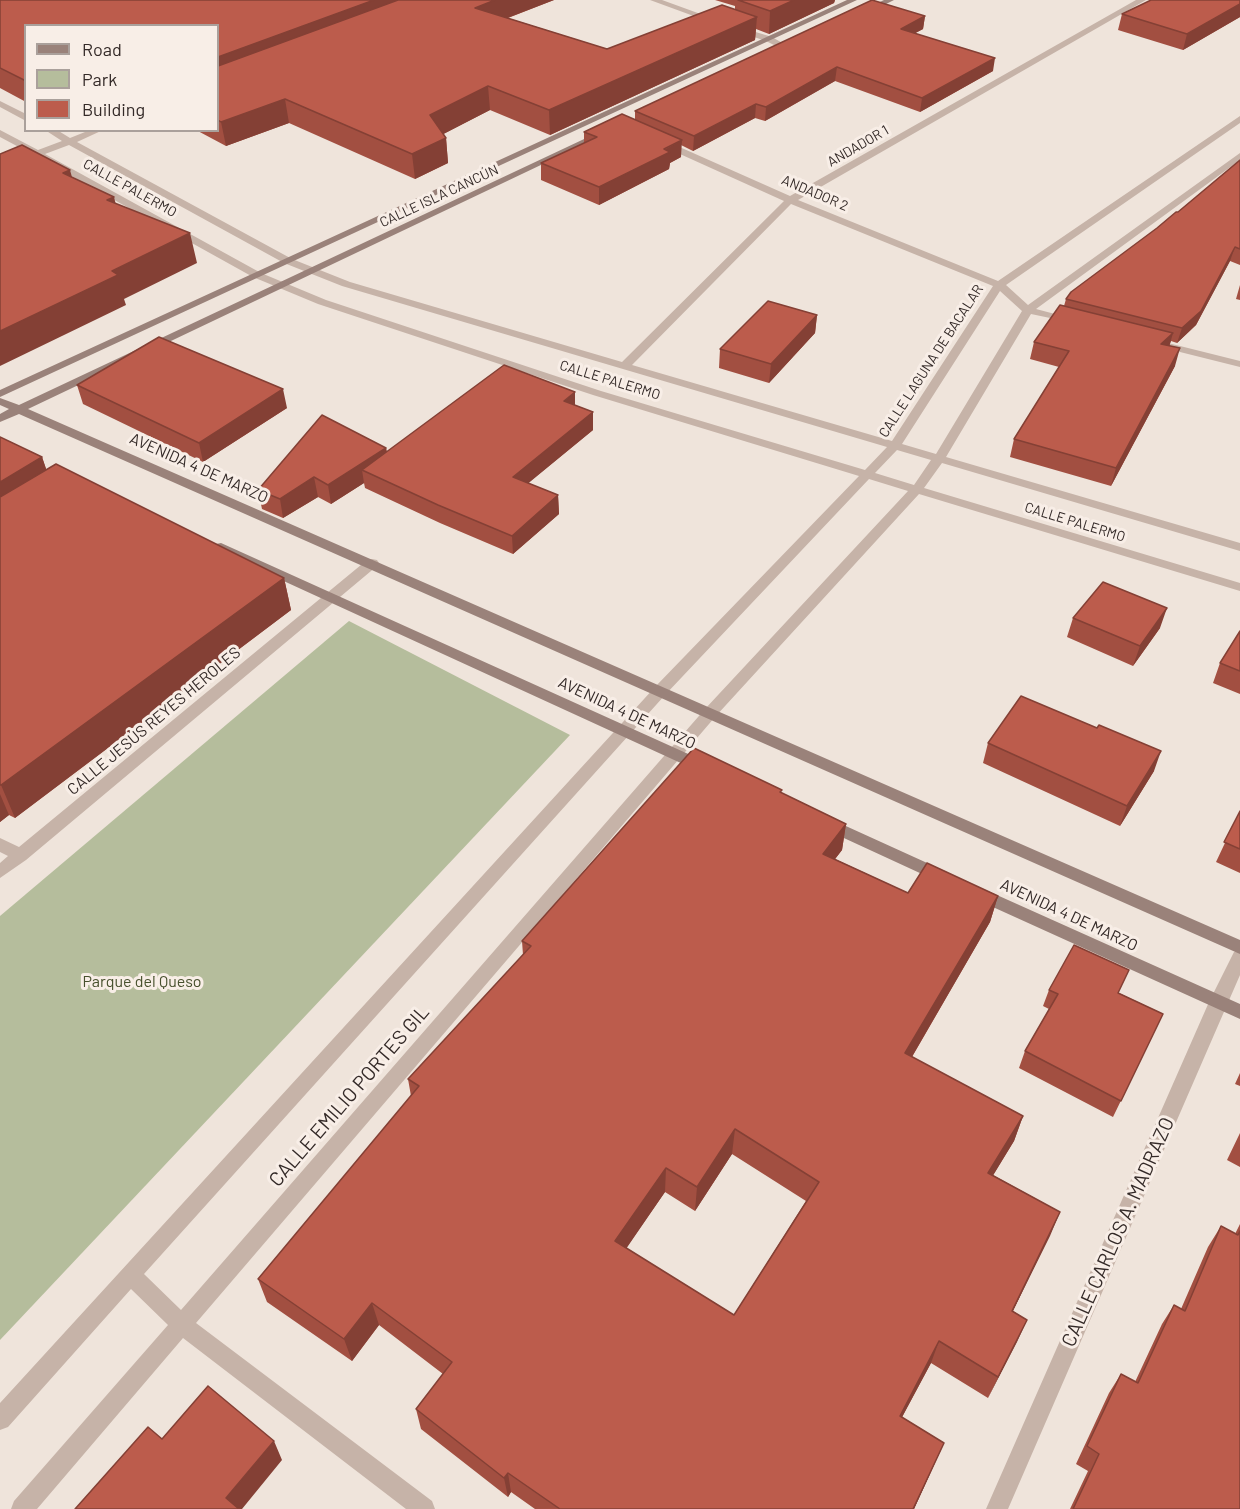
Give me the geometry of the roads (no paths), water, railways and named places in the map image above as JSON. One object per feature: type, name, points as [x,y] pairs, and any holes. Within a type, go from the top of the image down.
[{"type":"street","points":[[654,0],[769,39],[787,48]]},
{"type":"street","name":"CALLE ISLA CANCÚN","points":[[0,394],[854,0]]},
{"type":"street","points":[[848,19],[890,0]]},
{"type":"street","name":"ANDADOR 1","points":[[625,365],[790,200],[1142,0]]},
{"type":"street","points":[[776,53],[797,43]]},
{"type":"street","points":[[0,104],[24,117]]},
{"type":"street","name":"CALLE LAGUNA DE BACALAR","points":[[660,691],[895,445],[999,285],[1240,119]]},
{"type":"street","name":"CALLE ISLA CANCÚN","points":[[0,418],[611,130]]},
{"type":"street","name":"CALLE PALERMO","points":[[52,132],[288,261],[346,284],[1240,547]]},
{"type":"street","points":[[0,168],[94,132]]},
{"type":"street","name":"CALLE PALERMO","points":[[0,133],[257,275],[333,306],[597,393],[1240,587]]},
{"type":"street","name":"ANDADOR 2","points":[[653,139],[790,200],[999,285],[1028,310]]},
{"type":"street","points":[[710,713],[917,489],[939,458],[1028,310],[1240,156]]},
{"type":"street","points":[[1028,310],[1084,324]]},
{"type":"street","points":[[1151,342],[1240,364]]},
{"type":"street","name":"AVENIDA 4 DE MARZO","points":[[0,401],[1240,947]]},
{"type":"street","name":"AVENIDA 4 DE MARZO","points":[[203,539],[718,774]]},
{"type":"street","name":"CALLE JESÚS REYES HEROLES","points":[[0,872],[372,563]]},
{"type":"street","points":[[0,1419],[660,691]]},
{"type":"street","name":"CALLE EMILIO PORTES GIL","points":[[22,1509],[710,713]]},
{"type":"street","name":"AVENIDA 4 DE MARZO","points":[[816,819],[1240,1012]]},
{"type":"street","points":[[0,844],[20,856]]},
{"type":"street","name":"CALLE CARLOS A. MADRAZO","points":[[997,1509],[1218,1002],[1240,957]]},
{"type":"street","points":[[131,1275],[181,1324],[424,1509]]},
{"type":"park label","name":"Parque del Queso","points":[[142,982]]}]
